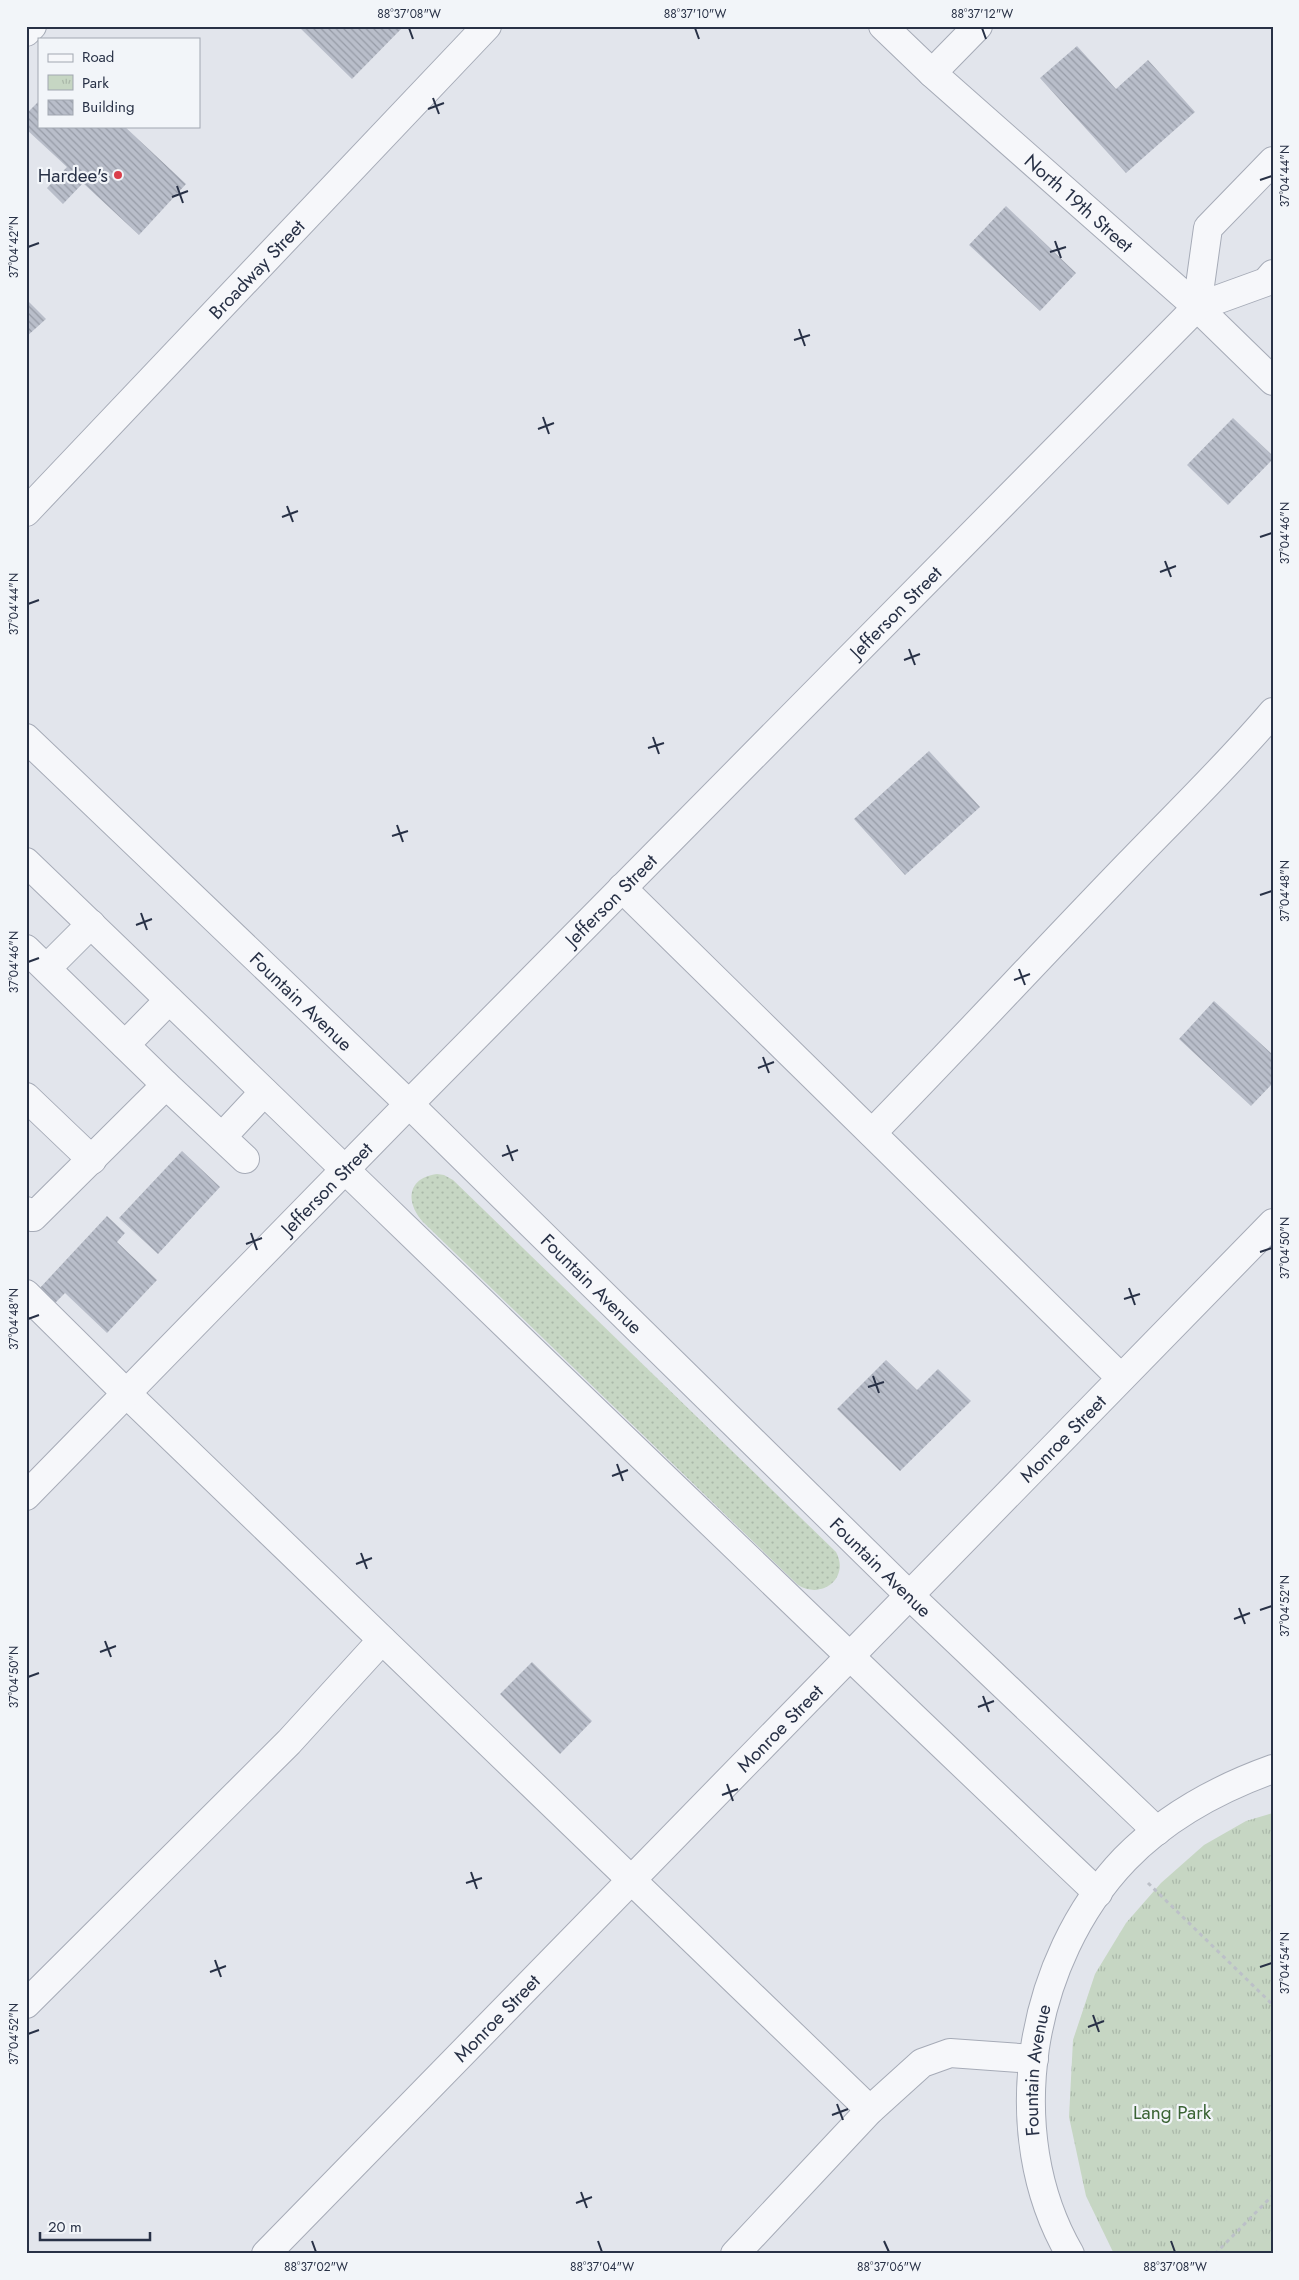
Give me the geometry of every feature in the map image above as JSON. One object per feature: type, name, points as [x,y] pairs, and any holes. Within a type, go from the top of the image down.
[{"type":"street","points":[[26,32],[32,26]]},
{"type":"street","name":"Broadway Street","points":[[26,512],[487,26]]},
{"type":"street","name":"North 19th Street","points":[[883,26],[932,74],[1197,307],[1273,381]]},
{"type":"street","points":[[932,74],[978,26]]},
{"type":"street","points":[[1197,307],[1208,228],[1273,161]]},
{"type":"street","name":"Jefferson Street","points":[[26,1496],[409,1104],[1197,307],[1266,282],[1273,274]]},
{"type":"street","points":[[872,1134],[976,1027],[1131,862],[1235,757],[1273,712]]},
{"type":"street","name":"Fountain Avenue","points":[[26,738],[409,1104],[909,1595],[1157,1831]]},
{"type":"street","points":[[26,862],[264,1092],[346,1168],[848,1657],[1098,1893]]},
{"type":"street","points":[[622,888],[1121,1378]]},
{"type":"street","points":[[47,968],[91,924]]},
{"type":"street","points":[[26,949],[166,1086],[245,1159]]},
{"type":"street","points":[[125,1045],[169,1000]]},
{"type":"street","points":[[29,1218],[92,1160],[166,1086]]},
{"type":"street","points":[[222,1137],[264,1092]]},
{"type":"street","points":[[26,1097],[92,1160]]},
{"type":"street","name":"Monroe Street","points":[[266,2254],[1273,1223]]},
{"type":"street","points":[[26,1294],[126,1394],[870,2110]]},
{"type":"street","points":[[26,2004],[289,1742],[382,1640]]},
{"type":"street","name":"Fountain Avenue","points":[[1070,2254],[1047,2201],[1035,2149],[1030,2095],[1034,2041],[1048,1989],[1069,1939],[1098,1893],[1125,1860],[1157,1831],[1196,1803],[1238,1781],[1273,1770]]},
{"type":"street","points":[[735,2254],[870,2110],[922,2062],[950,2053],[1034,2059]]},
{"type":"path","points":[[1125,1860],[1273,2004]]},
{"type":"path","points":[[1215,2254],[1273,2195]]},
{"type":"green space","points":[[437,1174],[444,1175],[453,1180],[836,1552],[839,1570],[831,1584],[816,1590],[798,1585],[423,1222],[413,1207],[412,1192],[420,1180]]},
{"type":"green space","name":"Lang Park","points":[[1273,1813],[1273,2254],[1114,2254],[1086,2196],[1069,2117],[1073,2040],[1095,1974],[1126,1923],[1161,1883],[1204,1845],[1246,1821]]},
{"type":"building","points":[[298,26],[404,26],[352,79]]},
{"type":"building","points":[[1077,46],[1116,89],[1148,60],[1195,112],[1126,173],[1040,78]]},
{"type":"building","name":"Hardee's","points":[[38,102],[38,128],[126,128],[186,184],[139,235],[83,183],[63,204],[47,188],[67,167],[26,129],[26,114]]},
{"type":"building","points":[[1006,206],[1076,273],[1040,311],[969,245]]},
{"type":"building","points":[[26,299],[46,319],[26,337]]},
{"type":"building","points":[[1233,418],[1273,456],[1273,459],[1228,505],[1187,465]]},
{"type":"building","points":[[929,751],[980,807],[905,875],[854,819]]},
{"type":"building","points":[[1214,1001],[1273,1055],[1273,1083],[1251,1106],[1179,1039]]},
{"type":"building","points":[[182,1151],[220,1187],[158,1254],[119,1218]]},
{"type":"building","points":[[107,1216],[125,1233],[117,1242],[157,1280],[107,1333],[65,1293],[54,1304],[38,1290]]},
{"type":"building","points":[[886,1360],[917,1390],[938,1369],[971,1401],[900,1471],[837,1409]]},
{"type":"building","points":[[532,1662],[592,1721],[560,1754],[500,1694]]},
{"type":"place","name":"Hardee's","points":[[118,175]]}]
